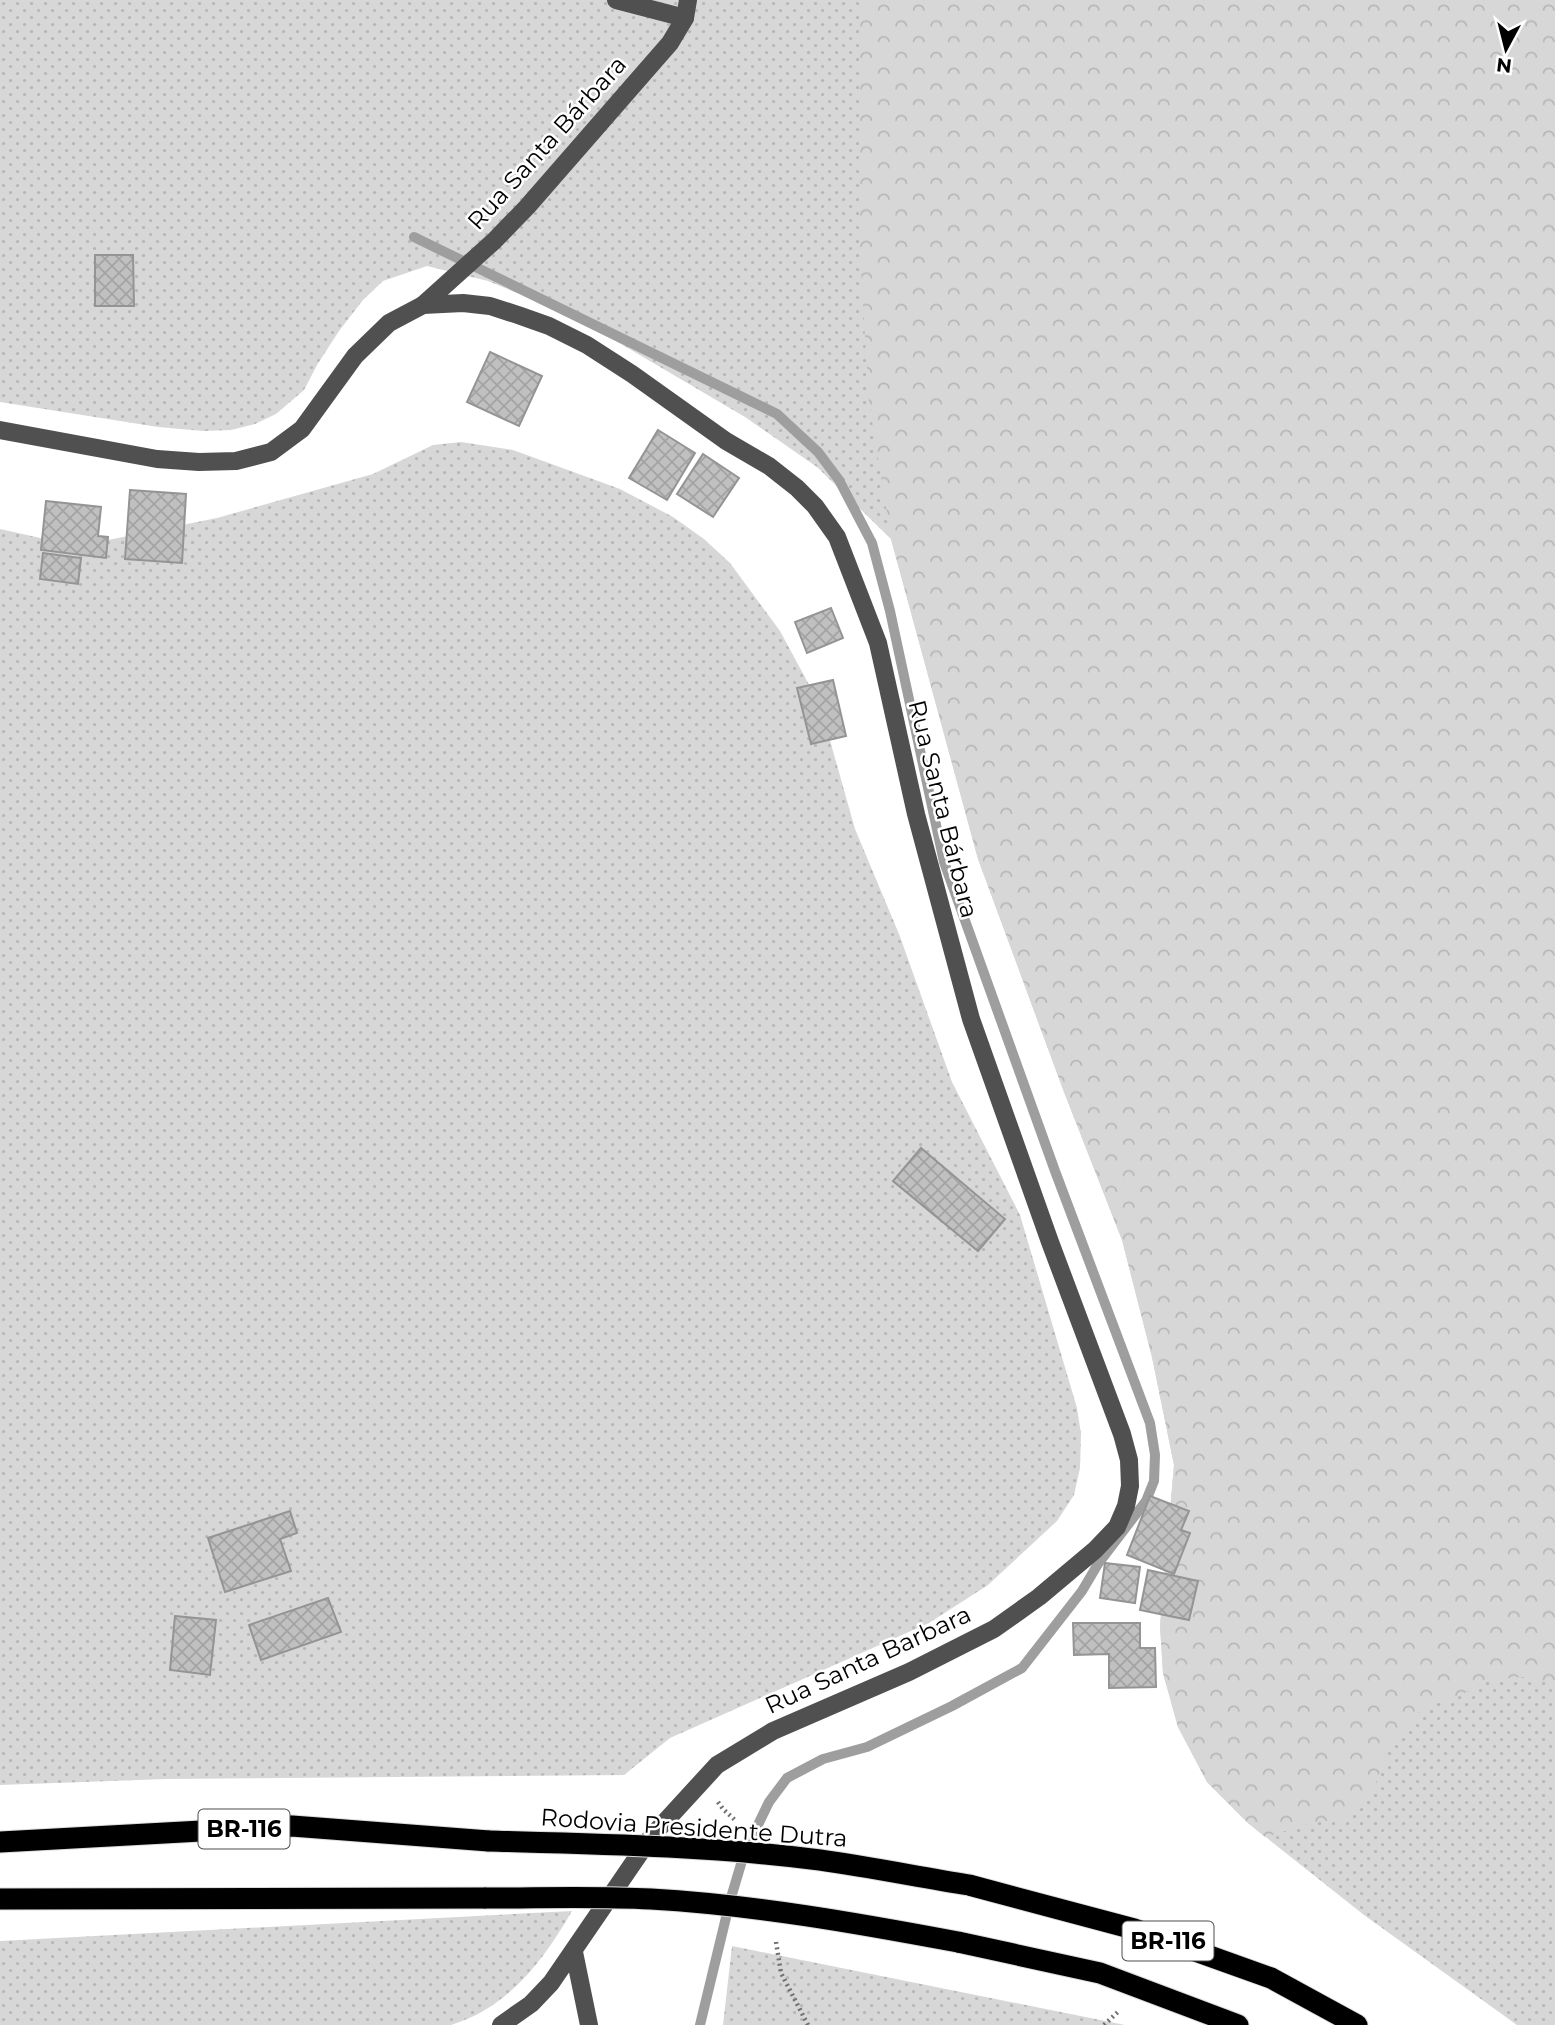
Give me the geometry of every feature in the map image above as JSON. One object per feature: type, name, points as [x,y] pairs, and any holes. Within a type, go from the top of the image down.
[{"type":"highway","name":"Rodovia Presidente Dutra","points":[[0,1842],[292,1826],[489,1841],[611,1844],[796,1858],[969,1885],[1134,1929],[1259,1974],[1357,2025]]},
{"type":"highway","name":"BR-116","points":[[0,1899],[649,1899],[736,1906],[821,1916],[1100,1973],[1238,2025]]},
{"type":"street","points":[[616,0],[685,18]]},
{"type":"street","name":"Rua Santa Bárbara","points":[[0,430],[171,460],[236,461],[271,452],[302,429],[355,356],[373,337],[389,323],[423,304],[527,207],[670,43],[685,18],[688,0]]},
{"type":"street","name":"Rua Santa Bárbara","points":[[423,304],[463,303],[489,306],[549,326],[587,345],[726,441],[769,466],[815,506],[837,537],[878,642],[916,814],[971,1019],[1055,1254],[1114,1408],[1129,1460],[1130,1486],[1126,1506],[1117,1527],[1095,1550]]},
{"type":"street","name":"Rua Santa Barbara","points":[[501,2025],[531,2004],[551,1983],[651,1837],[717,1765],[773,1731],[909,1672],[994,1629],[1095,1550]]},
{"type":"street","points":[[574,1952],[589,2025]]},
{"type":"green space","points":[[0,0],[1555,0],[1555,2025],[1517,2025],[1364,1915],[1248,1823],[1207,1782],[1178,1727],[1163,1673],[1160,1626],[1174,1465],[1152,1357],[1122,1240],[978,859],[891,539],[817,467],[745,417],[621,344],[537,301],[488,281],[427,266],[383,281],[363,300],[339,331],[304,390],[276,414],[255,424],[231,430],[203,431],[158,427],[0,402]]},
{"type":"green space","points":[[859,0],[1555,0],[1555,1684],[1523,1677],[1486,1679],[1460,1696],[1422,1708],[1390,1745],[1374,1788],[1358,1809],[1339,1820],[1315,1822],[1265,1837],[1248,1823],[1207,1782],[1178,1727],[1163,1673],[1160,1626],[1174,1465],[1152,1357],[1122,1240],[978,859],[891,539],[869,402],[859,239]]},
{"type":"green space","points":[[461,442],[513,450],[620,489],[673,517],[704,539],[730,563],[780,631],[820,705],[855,829],[899,934],[952,1082],[1020,1215],[1077,1408],[1081,1434],[1080,1468],[1074,1495],[1057,1521],[988,1585],[929,1623],[670,1738],[624,1775],[166,1779],[0,1785],[0,529],[63,543],[108,540],[217,518],[373,474],[433,445]]},
{"type":"green space","points":[[572,1911],[549,1947],[522,1980],[490,2007],[451,2025],[0,2025],[0,1941]]},
{"type":"green space","points":[[732,1946],[1125,2025],[723,2025]]},
{"type":"building","points":[[95,255],[133,255],[134,306],[95,306]]},
{"type":"building","points":[[490,352],[542,376],[519,426],[467,402]]},
{"type":"building","points":[[658,430],[695,453],[667,500],[629,478]]},
{"type":"building","points":[[703,454],[739,478],[713,517],[677,494]]},
{"type":"building","points":[[130,490],[186,494],[182,563],[125,559]]},
{"type":"building","points":[[46,501],[101,507],[98,536],[108,537],[106,558],[41,550]]},
{"type":"building","points":[[43,553],[81,558],[78,584],[40,579]]},
{"type":"building","points":[[831,608],[843,638],[807,653],[795,622]]},
{"type":"building","points":[[833,680],[846,736],[811,744],[797,688]]},
{"type":"building","points":[[921,1148],[1005,1219],[978,1251],[893,1181]]},
{"type":"building","points":[[1150,1496],[1189,1511],[1181,1530],[1190,1533],[1174,1574],[1127,1555]]},
{"type":"building","points":[[290,1511],[297,1533],[280,1539],[291,1571],[225,1592],[208,1538]]},
{"type":"building","points":[[1105,1563],[1140,1567],[1135,1603],[1100,1598]]},
{"type":"building","points":[[1148,1570],[1198,1581],[1189,1620],[1140,1610]]},
{"type":"building","points":[[328,1598],[341,1632],[261,1660],[249,1625]]},
{"type":"building","points":[[175,1616],[216,1620],[210,1675],[170,1670]]},
{"type":"building","points":[[1073,1623],[1140,1623],[1140,1648],[1155,1648],[1156,1687],[1109,1688],[1109,1654],[1074,1655]]},
{"type":"waterway","points":[[414,237],[777,414],[818,452],[839,480],[872,543],[890,611],[944,862],[1055,1171],[1150,1423],[1155,1455],[1154,1481],[1146,1501],[1098,1564],[1082,1591],[1022,1668],[867,1747],[823,1759],[787,1778],[769,1802],[744,1854],[700,2025]]}]
